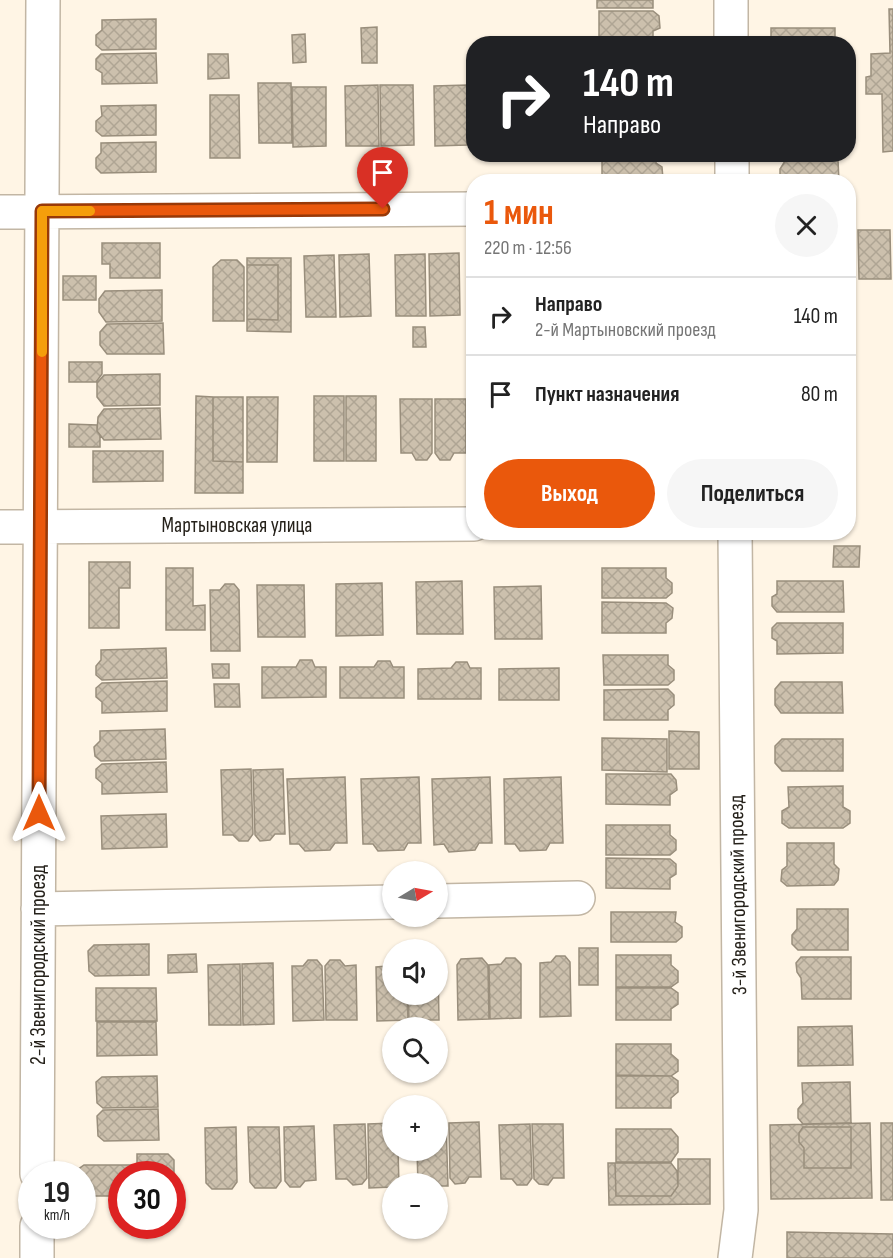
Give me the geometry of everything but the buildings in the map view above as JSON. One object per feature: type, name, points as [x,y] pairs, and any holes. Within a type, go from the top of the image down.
[{"type":"street","name":"2-й Звенигородский проезд","points":[[37,1161],[43,0]]},
{"type":"street","points":[[731,0],[731,36]]},
{"type":"street","points":[[0,212],[466,209]]},
{"type":"street","name":"Мартыновская улица","points":[[0,527],[466,524]]},
{"type":"street","name":"3-й Звенигородский проезд","points":[[735,540],[741,1210],[735,1258]]},
{"type":"street","points":[[448,901],[578,898]]},
{"type":"street","points":[[38,909],[382,902]]},
{"type":"street","points":[[37,1239],[37,1258]]},
{"type":"slow traffic","points":[[42,352],[42,211],[90,211]]},
{"type":"route","points":[[39,813],[42,211],[383,209]]}]
